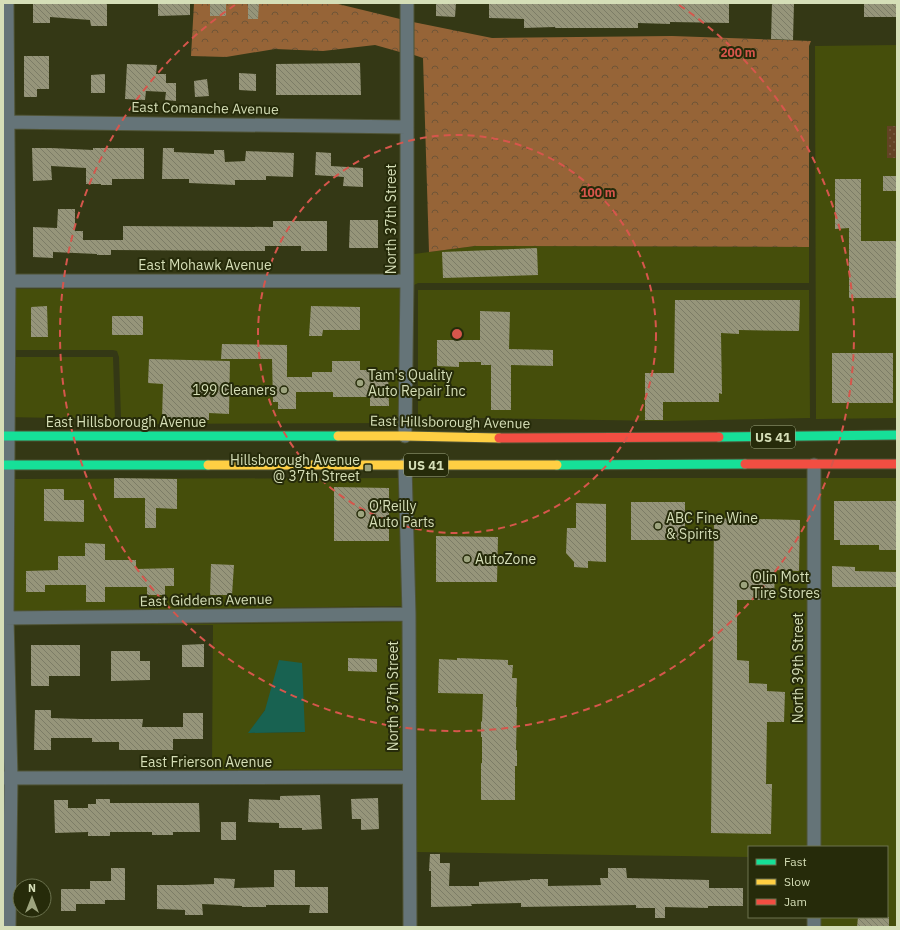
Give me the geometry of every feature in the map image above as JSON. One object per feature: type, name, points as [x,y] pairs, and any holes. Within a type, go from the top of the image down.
[{"type":"main road","points":[[847,443],[868,435]]},
{"type":"main road","name":"East Hillsborough Avenue","points":[[6,436],[405,436],[472,438],[662,438],[897,435]]},
{"type":"main road","points":[[395,444],[405,436]]},
{"type":"main road","points":[[461,446],[472,438]]},
{"type":"main road","points":[[649,446],[662,438]]},
{"type":"main road","points":[[814,465],[824,455]]},
{"type":"main road","points":[[344,465],[372,456]]},
{"type":"main road","points":[[405,465],[417,457]]},
{"type":"main road","name":"US 41","points":[[6,465],[560,465],[637,460],[814,465],[897,464]]},
{"type":"street","points":[[7,3],[5,618],[9,927]]},
{"type":"street","name":"North 37th Street","points":[[405,436],[407,281],[407,3]]},
{"type":"street","name":"East Comanche Avenue","points":[[6,122],[407,127]]},
{"type":"street","name":"East Mohawk Avenue","points":[[6,281],[407,281]]},
{"type":"street","name":"North 37th Street","points":[[405,465],[409,614],[410,927]]},
{"type":"street","name":"North 39th Street","points":[[814,465],[814,846]]},
{"type":"street","name":"East Giddens Avenue","points":[[5,618],[409,614]]},
{"type":"street","name":"East Frierson Avenue","points":[[7,778],[409,777]]},
{"type":"shaded area","points":[[897,45],[897,418],[816,419],[815,46]]},
{"type":"shaded area","points":[[887,126],[897,126],[897,158],[887,158]]},
{"type":"shaded area","points":[[475,246],[809,247],[809,283],[418,283],[414,285],[414,254]]},
{"type":"shaded area","points":[[16,289],[401,289],[399,423],[118,424],[121,418],[119,357],[117,351],[16,350]]},
{"type":"shaded area","points":[[418,290],[809,290],[810,418],[663,421],[418,417]]},
{"type":"shaded area","points":[[3,357],[113,357],[115,419],[3,417]]},
{"type":"shaded area","points":[[398,478],[402,606],[14,611],[15,479]]},
{"type":"shaded area","points":[[412,478],[807,478],[807,846],[748,846],[748,857],[416,852],[415,606]]},
{"type":"shaded area","points":[[820,478],[897,478],[897,927],[821,927],[821,918],[888,918],[888,846],[821,846]]},
{"type":"shaded area","points":[[402,622],[403,769],[212,770],[213,625],[85,625]],"holes":[[[265,710],[305,732],[249,733]]]},
{"type":"green space","points":[[194,3],[334,3],[400,19],[400,52],[375,45],[323,51],[275,49],[226,57],[191,56]]},
{"type":"green space","points":[[413,22],[492,38],[672,36],[811,41],[809,46],[809,247],[475,246],[429,252],[423,58],[414,55]]},
{"type":"water","points":[[279,660],[302,663],[305,732],[248,733],[265,710]]},
{"type":"building","points":[[33,3],[107,3],[107,26],[91,26],[90,20],[50,17],[50,23],[33,23]]},
{"type":"building","points":[[158,3],[190,3],[190,15],[158,16]]},
{"type":"building","points":[[210,3],[226,3],[226,16],[210,16]]},
{"type":"building","points":[[248,3],[259,3],[258,19],[248,19]]},
{"type":"building","points":[[436,3],[456,3],[455,17],[436,16]]},
{"type":"building","points":[[489,3],[729,3],[729,23],[638,23],[638,28],[524,28],[524,19],[489,18]]},
{"type":"building","points":[[772,3],[794,3],[793,40],[771,39]]},
{"type":"building","points":[[864,3],[897,3],[897,17],[864,17]]},
{"type":"building","points":[[24,56],[49,56],[49,89],[37,89],[37,97],[24,97]]},
{"type":"building","points":[[360,63],[361,95],[276,95],[276,64]]},
{"type":"building","points":[[127,64],[157,65],[156,74],[166,74],[166,83],[176,83],[176,101],[165,100],[166,92],[146,91],[145,100],[125,99]]},
{"type":"building","points":[[239,73],[256,74],[256,91],[239,90]]},
{"type":"building","points":[[105,74],[105,93],[91,93],[91,75]]},
{"type":"building","points":[[207,79],[209,96],[195,97],[194,81]]},
{"type":"building","points":[[32,148],[93,150],[93,148],[144,148],[144,179],[112,179],[112,185],[86,184],[86,168],[51,166],[52,180],[33,181]]},
{"type":"building","points":[[163,148],[174,148],[174,152],[214,154],[214,150],[224,150],[225,162],[245,161],[246,151],[294,153],[293,177],[266,176],[266,180],[235,180],[235,185],[189,183],[189,179],[162,179]]},
{"type":"building","points":[[316,152],[331,153],[331,166],[363,168],[363,187],[343,186],[344,177],[315,175]]},
{"type":"building","points":[[883,176],[897,176],[897,191],[883,191]]},
{"type":"building","points":[[835,179],[861,179],[861,241],[897,241],[897,298],[849,298],[849,228],[835,229]]},
{"type":"building","points":[[58,209],[75,209],[75,231],[83,231],[83,240],[123,240],[123,226],[273,227],[273,221],[327,221],[327,251],[301,251],[301,246],[265,246],[265,251],[111,250],[111,255],[53,252],[53,258],[33,257],[33,227],[57,228]]},
{"type":"building","points":[[350,220],[378,220],[378,248],[349,248]]},
{"type":"building","points":[[537,248],[538,275],[443,278],[442,252]]},
{"type":"building","points":[[675,300],[800,300],[799,331],[739,330],[739,334],[721,333],[722,394],[719,393],[719,402],[663,402],[663,420],[645,420],[645,373],[674,373]]},
{"type":"building","points":[[47,306],[48,337],[31,337],[31,307]]},
{"type":"building","points":[[311,306],[360,307],[360,330],[323,330],[322,336],[309,336]]},
{"type":"building","points":[[480,311],[510,312],[509,349],[553,350],[553,366],[511,365],[511,410],[491,410],[491,365],[481,365],[481,362],[459,362],[459,367],[437,366],[437,340],[480,340]]},
{"type":"building","points":[[112,316],[143,316],[143,335],[112,335]]},
{"type":"building","points":[[222,344],[287,345],[287,377],[312,377],[312,372],[332,372],[332,361],[360,361],[360,370],[388,370],[389,406],[370,406],[370,397],[333,397],[333,392],[296,392],[296,409],[278,409],[278,402],[273,402],[272,359],[221,359]]},
{"type":"building","points":[[832,353],[893,353],[893,403],[832,403]]},
{"type":"building","points":[[149,359],[230,361],[229,414],[209,413],[209,420],[162,419],[163,384],[148,383]]},
{"type":"building","points":[[114,478],[177,479],[177,509],[156,508],[156,528],[145,528],[145,498],[114,498]]},
{"type":"building","name":"O'Reilly Auto Parts","points":[[334,487],[389,488],[389,541],[334,541]]},
{"type":"building","points":[[44,489],[64,489],[64,500],[84,500],[84,522],[44,521]]},
{"type":"building","points":[[834,501],[897,501],[897,550],[879,550],[879,545],[840,545],[840,540],[834,540]]},
{"type":"building","name":"ABC Fine Wine & Spirits","points":[[631,502],[685,502],[685,540],[631,540]]},
{"type":"building","points":[[576,503],[606,504],[606,562],[588,561],[588,568],[574,567],[574,562],[566,553],[567,528],[576,528]]},
{"type":"building","points":[[714,518],[800,520],[799,571],[775,570],[774,600],[737,600],[737,660],[749,661],[749,683],[767,684],[767,691],[785,692],[784,722],[767,722],[766,784],[772,784],[771,834],[711,833]]},
{"type":"building","name":"AutoZone","points":[[436,536],[498,537],[497,582],[436,582]]},
{"type":"building","points":[[85,543],[105,544],[105,560],[136,560],[136,569],[174,568],[174,586],[165,586],[165,595],[147,595],[147,587],[105,587],[105,602],[86,602],[86,585],[45,585],[45,592],[26,592],[26,571],[58,570],[58,556],[85,556]]},
{"type":"building","points":[[211,564],[234,565],[232,595],[210,595]]},
{"type":"building","points":[[832,566],[855,567],[855,571],[897,572],[897,587],[832,587]]},
{"type":"building","points":[[204,644],[204,667],[182,667],[182,645]]},
{"type":"building","points":[[31,645],[80,645],[80,676],[49,676],[49,686],[31,686]]},
{"type":"building","points":[[111,651],[140,651],[140,661],[150,661],[150,680],[111,681]]},
{"type":"building","points":[[348,658],[377,659],[377,672],[348,671]]},
{"type":"building","points":[[457,658],[508,660],[508,665],[513,665],[512,678],[517,678],[517,766],[515,766],[515,800],[481,800],[481,721],[482,722],[483,694],[438,693],[439,659],[457,660]]},
{"type":"building","points":[[35,710],[51,710],[51,718],[143,719],[142,727],[183,727],[183,713],[203,713],[203,739],[173,739],[173,750],[119,750],[119,742],[92,742],[92,738],[51,738],[51,750],[34,750]]},
{"type":"building","points":[[320,795],[322,829],[302,830],[302,828],[279,828],[279,823],[248,822],[249,799],[280,800],[280,796]]},
{"type":"building","points":[[378,798],[379,829],[361,830],[361,819],[352,819],[351,799]]},
{"type":"building","points":[[96,799],[110,799],[110,803],[199,803],[200,832],[173,832],[173,835],[152,835],[152,832],[110,832],[110,836],[88,836],[88,832],[55,833],[54,800],[68,800],[68,808],[88,808],[88,804],[96,804]]},
{"type":"building","points":[[221,822],[236,822],[236,840],[221,840]]},
{"type":"building","points":[[430,854],[440,854],[440,863],[450,863],[449,886],[479,886],[479,882],[530,879],[548,879],[548,886],[601,885],[600,878],[608,878],[608,868],[626,868],[627,878],[709,880],[709,888],[743,888],[743,906],[708,906],[708,908],[665,907],[665,918],[655,918],[655,908],[636,908],[636,905],[521,907],[521,903],[471,904],[472,906],[431,907],[431,871],[429,871]]},
{"type":"building","points":[[111,868],[125,868],[125,900],[105,900],[105,904],[76,904],[76,911],[61,911],[61,889],[90,889],[90,881],[111,881]]},
{"type":"building","points":[[274,870],[295,870],[295,887],[328,887],[328,913],[309,913],[310,905],[266,905],[266,907],[242,907],[202,904],[203,915],[185,915],[185,910],[157,909],[157,885],[214,884],[214,878],[235,879],[234,888],[274,887]]},
{"type":"building","points":[[889,917],[889,927],[857,927],[858,918]]},
{"type":"traffic: fast","points":[[719,437],[897,435]]},
{"type":"traffic: fast","points":[[3,436],[338,436]]},
{"type":"traffic: fast","points":[[557,465],[745,464]]},
{"type":"traffic: fast","points":[[3,465],[208,465]]},
{"type":"traffic: slow","points":[[338,436],[499,438]]},
{"type":"traffic: slow","points":[[208,465],[557,465]]},
{"type":"traffic: jam","points":[[499,438],[719,437]]},
{"type":"traffic: jam","points":[[745,464],[897,464]]},
{"type":"place","name":"Tam's Quality Auto Repair Inc","points":[[360,383]]},
{"type":"place","name":"199 Cleaners","points":[[284,390]]},
{"type":"place","name":"Hillsborough Avenue @ 37th Street","points":[[368,468]]},
{"type":"place","name":"O'Reilly Auto Parts","points":[[361,514]]},
{"type":"place","name":"ABC Fine Wine & Spirits","points":[[658,526]]},
{"type":"place","name":"AutoZone","points":[[467,559]]},
{"type":"place","name":"Olin Mott Tire Stores","points":[[744,585]]}]
